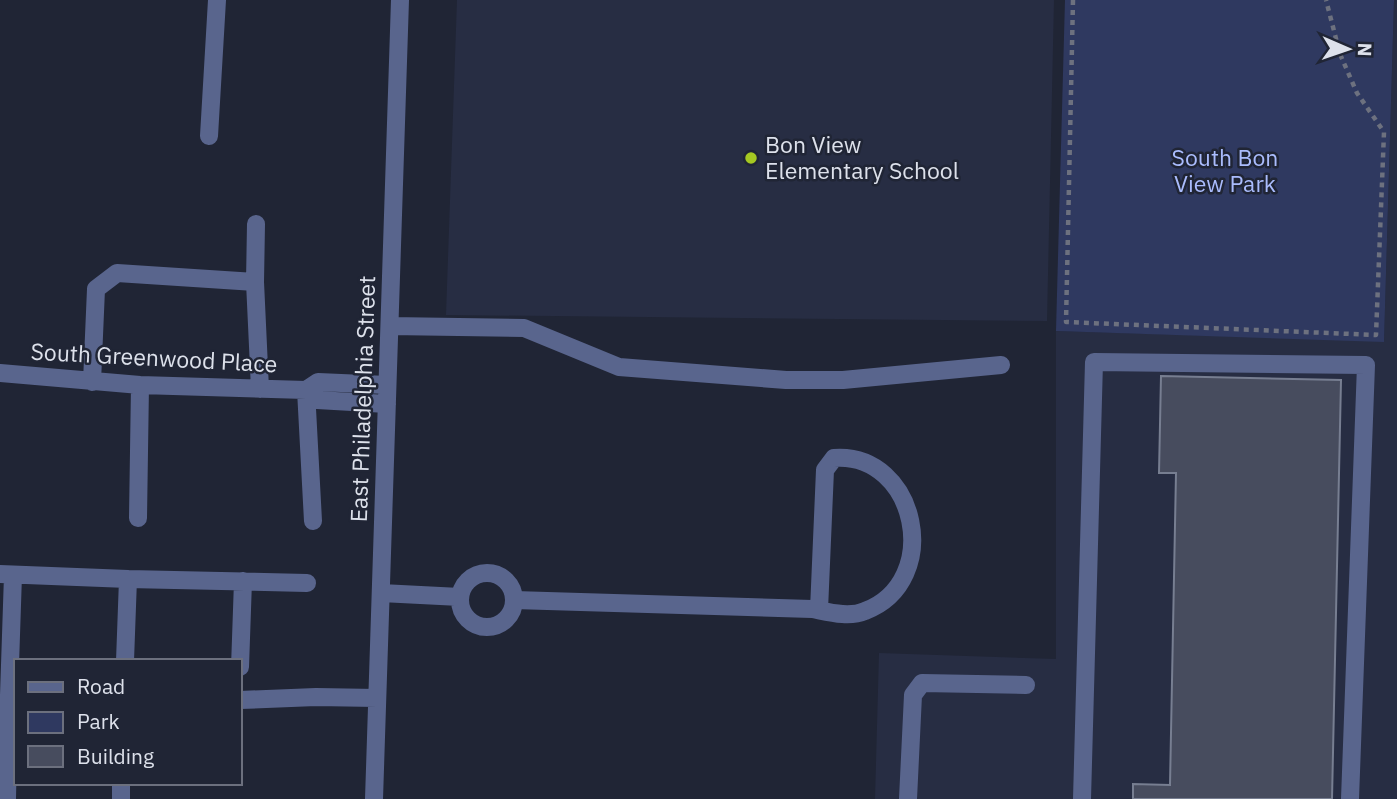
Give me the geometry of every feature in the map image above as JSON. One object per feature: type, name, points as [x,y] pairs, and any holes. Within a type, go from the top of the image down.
[{"type":"street","points":[[209,136],[217,0]]},
{"type":"street","name":"East Philadelphia Street","points":[[374,799],[400,0]]},
{"type":"street","points":[[256,224],[255,282],[260,389]]},
{"type":"street","points":[[92,382],[96,289],[117,273],[255,282]]},
{"type":"street","points":[[390,326],[524,328],[619,367],[786,380],[843,380],[1001,365]]},
{"type":"street","points":[[1083,799],[1094,362],[1366,365],[1350,799]]},
{"type":"street","name":"South Greenwood Place","points":[[0,373],[140,385],[260,389],[306,390],[318,382],[387,385]]},
{"type":"street","points":[[138,518],[140,385]]},
{"type":"street","points":[[306,390],[313,521]]},
{"type":"street","name":"South Greenwood Place","points":[[306,390],[317,400],[387,404]]},
{"type":"street","points":[[514,600],[819,610],[837,614],[865,612],[888,597],[906,572],[914,547],[912,519],[898,486],[876,467],[850,457],[834,458],[825,470],[819,610]]},
{"type":"street","points":[[491,573],[506,581],[514,600],[511,614],[505,621],[488,628],[471,622],[464,615],[460,597],[462,589],[474,576],[491,573]]},
{"type":"street","points":[[7,799],[12,695],[6,574],[307,583]]},
{"type":"street","points":[[125,659],[128,579]]},
{"type":"street","points":[[240,659],[243,581]]},
{"type":"street","points":[[381,593],[460,597]]},
{"type":"street","points":[[908,799],[913,695],[922,683],[1026,685]]},
{"type":"street","points":[[242,700],[316,696],[377,698]]},
{"type":"path","points":[[1073,0],[1066,322],[1376,335],[1384,132],[1357,93],[1340,54],[1326,0]]},
{"type":"shaded area","name":"Bon View Elementary School","points":[[457,0],[1054,0],[1047,321],[446,315]]},
{"type":"shaded area","points":[[1394,0],[1397,0],[1397,799],[875,799],[879,653],[1056,659],[1056,331],[1384,341]]},
{"type":"green space","name":"South Bon View Park","points":[[1065,0],[1394,0],[1384,342],[1056,331]]},
{"type":"building","points":[[1161,376],[1341,380],[1332,799],[1133,799],[1133,784],[1170,785],[1176,473],[1159,473]]},
{"type":"place","name":"Bon View Elementary School","points":[[751,158]]}]
